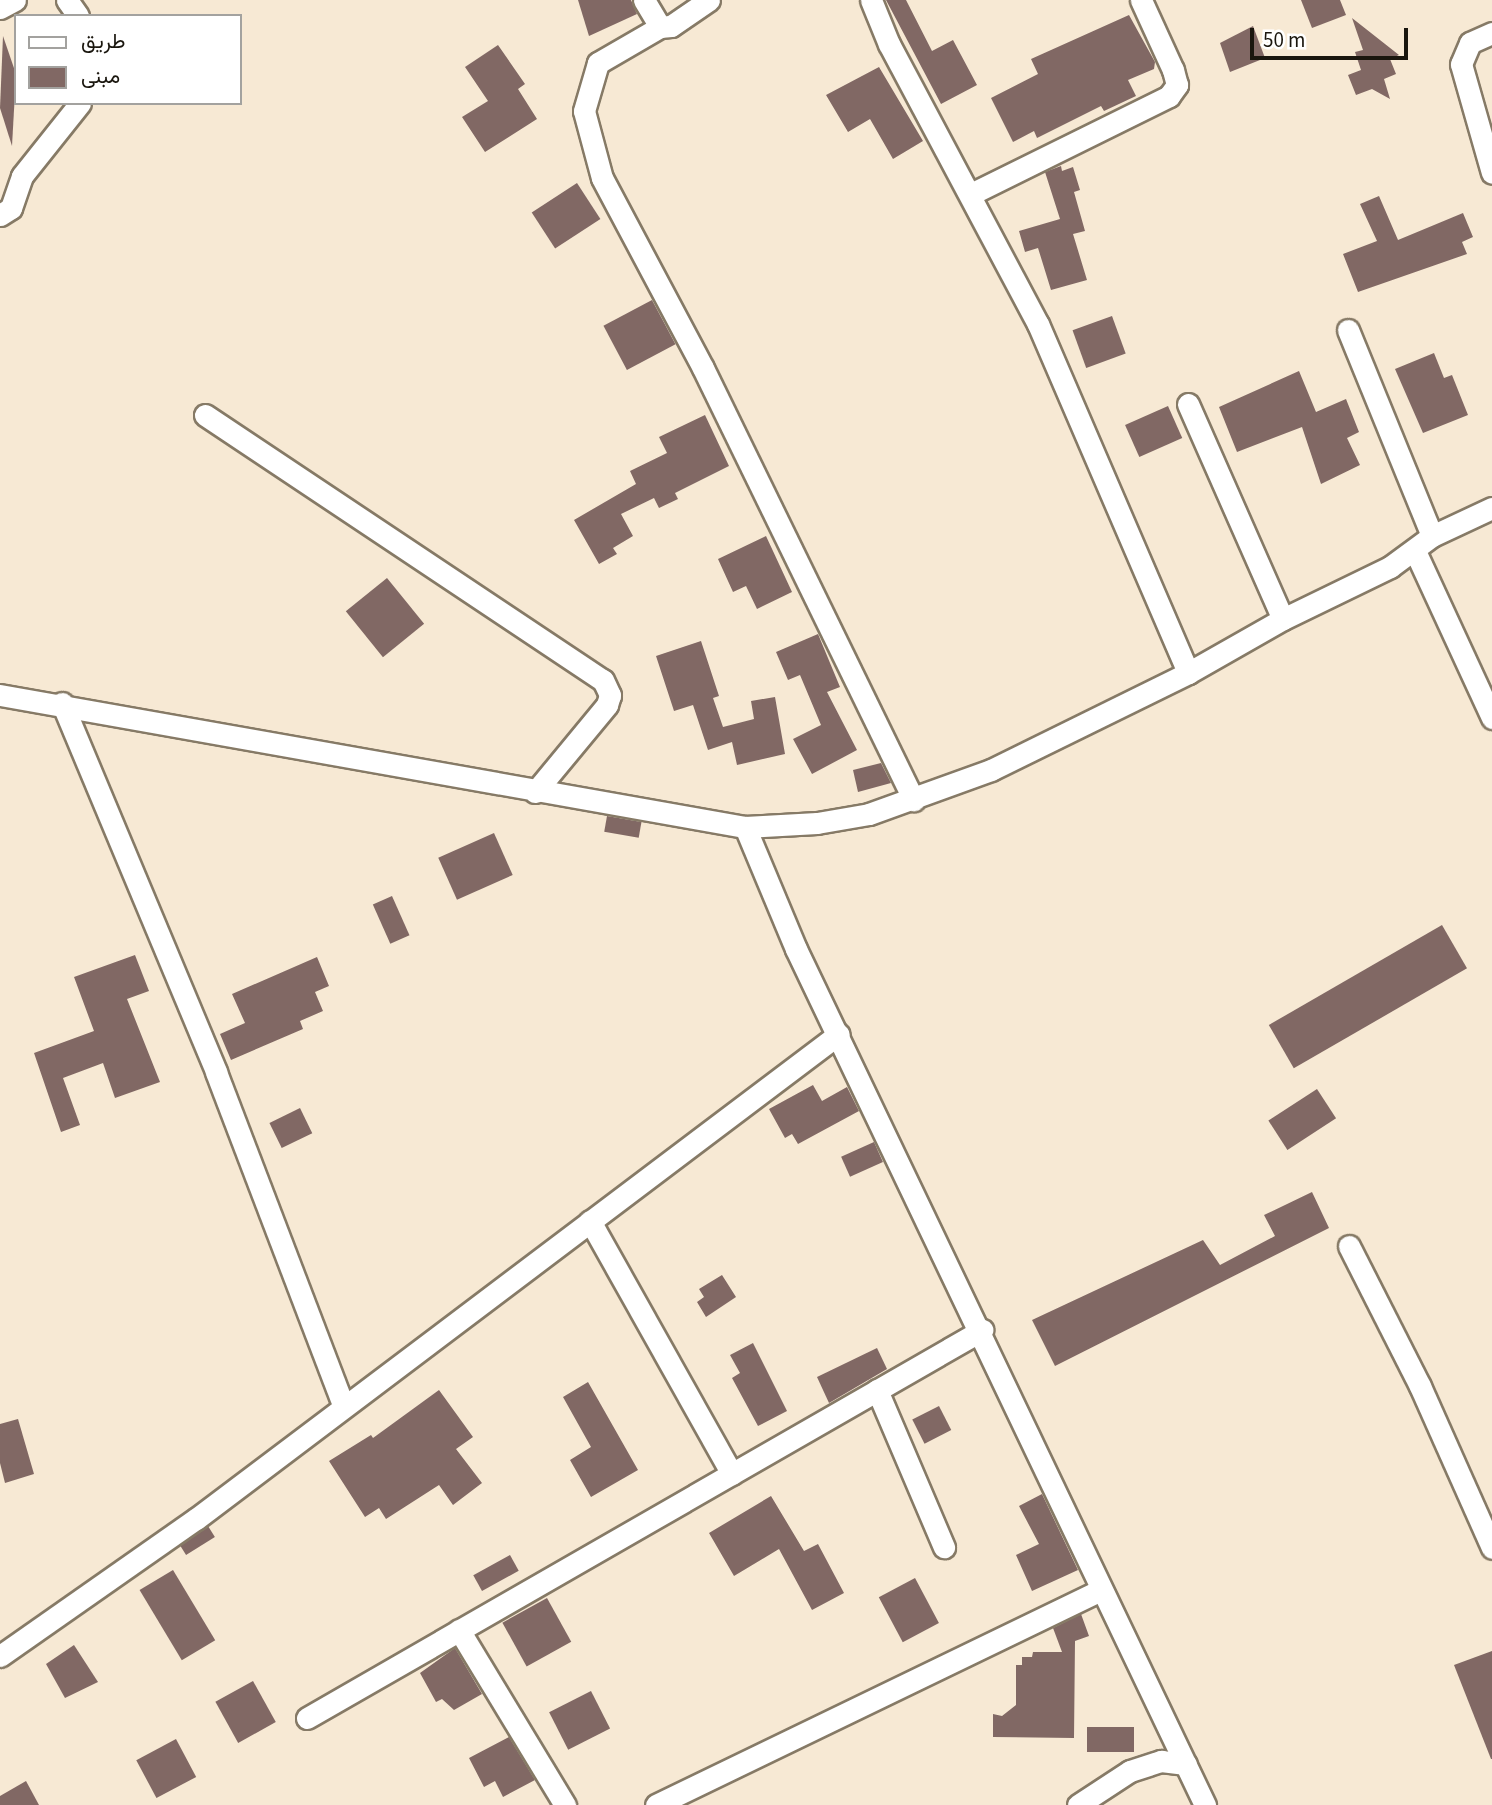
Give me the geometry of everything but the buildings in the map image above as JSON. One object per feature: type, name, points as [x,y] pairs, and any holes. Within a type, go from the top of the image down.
[{"type":"street","points":[[0,8],[15,0]]},
{"type":"street","points":[[644,0],[660,27]]},
{"type":"street","points":[[709,0],[671,26],[660,27],[598,63],[583,111],[602,178],[703,368],[914,800]]},
{"type":"street","points":[[871,0],[889,44],[1038,324],[1188,673]]},
{"type":"street","points":[[971,194],[1170,96],[1177,85],[1173,70],[1141,0]]},
{"type":"street","points":[[1492,33],[1470,43],[1461,64],[1492,173]]},
{"type":"street","points":[[0,215],[11,208],[22,176],[78,105]]},
{"type":"street","points":[[1348,330],[1432,536]]},
{"type":"street","points":[[1188,404],[1283,619]]},
{"type":"street","points":[[205,415],[603,680],[610,695],[607,705],[535,792]]},
{"type":"street","points":[[0,695],[62,703],[535,792],[745,827],[817,823],[914,800],[991,769],[1188,673],[1283,619],[1415,551],[1432,536],[1492,508]]},
{"type":"street","points":[[1415,551],[1492,718]]},
{"type":"street","points":[[62,703],[216,1072],[343,1405]]},
{"type":"street","points":[[745,827],[796,949],[982,1331],[1101,1590],[1205,1805]]},
{"type":"street","points":[[0,1656],[196,1519],[343,1405],[839,1034]]},
{"type":"street","points":[[590,1221],[732,1474]]},
{"type":"street","points":[[1349,1246],[1420,1386],[1492,1548]]},
{"type":"street","points":[[307,1718],[982,1331]]},
{"type":"street","points":[[877,1390],[944,1548]]},
{"type":"street","points":[[656,1805],[1101,1590]]},
{"type":"street","points":[[459,1630],[565,1805]]},
{"type":"street","points":[[1078,1805],[1130,1771],[1161,1761],[1186,1765]]}]
